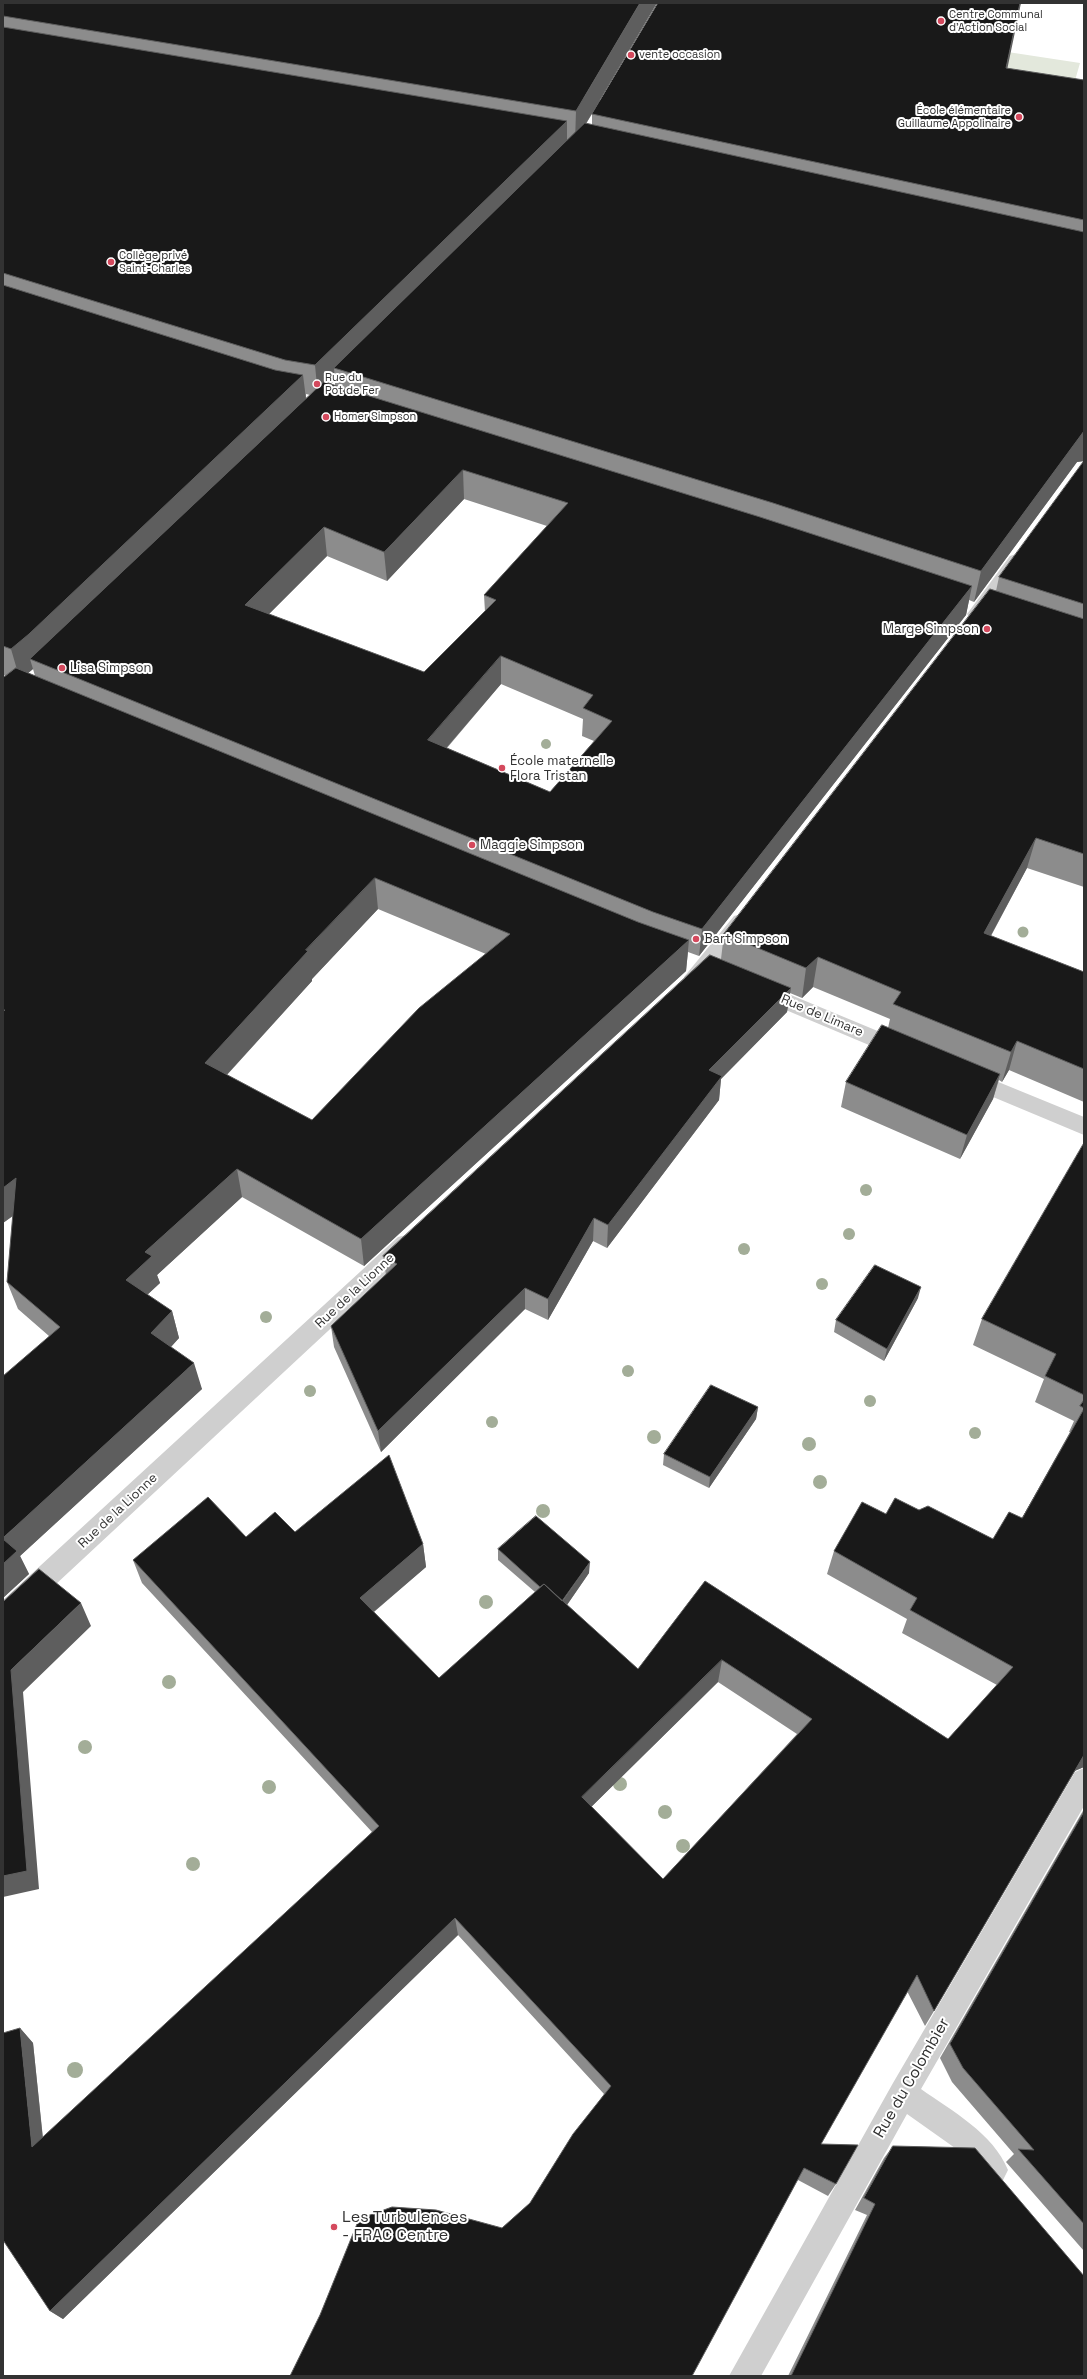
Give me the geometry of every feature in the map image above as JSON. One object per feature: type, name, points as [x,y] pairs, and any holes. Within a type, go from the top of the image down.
[{"type":"street","points":[[965,630],[1028,543]]},
{"type":"street","points":[[680,989],[705,967],[753,905]]},
{"type":"street","name":"Rue de Limare","points":[[744,983],[917,1056]]},
{"type":"street","points":[[954,1071],[1084,1126]]},
{"type":"street","name":"Rue de la Lionne","points":[[3,1617],[423,1227]]},
{"type":"street","name":"Rue du Colombier","points":[[744,2376],[903,2093],[1084,1781]]},
{"type":"street","points":[[903,2093],[965,2138],[1012,2192]]},
{"type":"shaded area","points":[[988,49],[1080,63],[1072,91],[978,77]]},
{"type":"building","points":[[3,3],[640,3],[576,111],[3,16]]},
{"type":"building","points":[[658,3],[1020,3],[1006,68],[1084,80],[1084,220],[592,114]]},
{"type":"building","points":[[3,27],[567,121],[315,365],[285,360],[3,273]]},
{"type":"building","points":[[585,123],[1084,232],[1084,431],[981,571],[773,503],[334,368]]},
{"type":"building","points":[[3,285],[275,370],[303,375],[29,634],[11,649],[3,646]]},
{"type":"building","points":[[324,382],[760,517],[972,586],[702,929],[653,912],[30,659]],"holes":[[[463,470],[568,503],[484,595],[496,600],[424,672],[245,605],[324,527],[384,552]],[[501,656],[593,695],[583,708],[612,721],[550,792],[428,740]]]},
{"type":"building","points":[[1084,461],[1084,604],[999,577]]},
{"type":"building","points":[[990,589],[1084,619],[1084,854],[1036,838],[984,933],[1084,972],[1084,1069],[1017,1041],[1011,1052],[893,1004],[901,992],[818,957],[806,968],[724,934]]},
{"type":"building","points":[[16,668],[638,922],[689,940],[361,1239],[237,1169],[145,1252],[152,1256],[126,1280],[172,1311],[151,1333],[194,1363],[3,1538],[3,1376],[60,1327],[7,1282],[16,1178],[3,1188],[3,1012],[5,1010],[3,1010],[3,678]],"holes":[[[375,878],[510,934],[419,1008],[312,1120],[205,1063],[308,951],[306,950]]]},
{"type":"building","points":[[710,955],[791,988],[709,1070],[722,1076],[608,1225],[594,1218],[548,1299],[525,1288],[378,1431],[331,1326],[397,1264],[383,1256]]},
{"type":"building","points":[[882,1025],[1000,1074],[967,1135],[846,1082]]},
{"type":"building","points":[[1084,1143],[1084,1395],[1045,1376],[1056,1354],[982,1319]]},
{"type":"building","points":[[875,1265],[921,1287],[887,1349],[836,1320]]},
{"type":"building","points":[[711,1385],[758,1407],[710,1477],[664,1454]]},
{"type":"building","points":[[1084,1400],[1084,1408],[1080,1406]]},
{"type":"building","points":[[1084,1409],[1084,1755],[934,2011],[917,1975],[821,2144],[858,2145],[836,2184],[804,2168],[692,2376],[290,2376],[320,2315],[359,2219],[392,2207],[436,2210],[502,2228],[530,2203],[573,2134],[611,2086],[455,1918],[50,2311],[3,2240],[3,2033],[20,2028],[32,2147],[379,1826],[133,1560],[208,1497],[246,1537],[275,1512],[295,1532],[389,1455],[423,1544],[360,1598],[439,1678],[544,1584],[638,1669],[705,1581],[948,1739],[1013,1667],[910,1610],[917,1598],[834,1551],[862,1502],[886,1514],[895,1498],[919,1510],[928,1506],[993,1539],[1009,1512],[1022,1518]],"holes":[[[722,1660],[812,1719],[663,1879],[582,1797]]]},
{"type":"building","points":[[536,1516],[590,1562],[562,1601],[544,1584],[540,1587],[498,1549]]},
{"type":"building","points":[[3,1539],[17,1551],[3,1564]]},
{"type":"building","points":[[39,1569],[81,1603],[11,1670],[27,1871],[3,1876],[3,1602]]},
{"type":"building","points":[[1084,1812],[1084,2224],[1018,2149],[1034,2150],[963,2068],[950,2044]]},
{"type":"building","points":[[893,2146],[975,2148],[1084,2276],[1084,2376],[791,2376],[875,2204],[864,2198]]},
{"type":"place","name":"Centre Communal d'Action Social","points":[[941,21]]},
{"type":"place","name":"vente occasion","points":[[631,55]]},
{"type":"place","name":"École élémentaire Guillaume Appolinaire","points":[[1019,117]]},
{"type":"place","name":"Collège privé Saint-Charles","points":[[111,262]]},
{"type":"place","name":"Rue du Pot de Fer","points":[[317,384]]},
{"type":"place","name":"Homer Simpson","points":[[326,417]]},
{"type":"place","name":"Marge Simpson","points":[[987,629]]},
{"type":"place","name":"Lisa Simpson","points":[[62,668]]},
{"type":"place","name":"École maternelle Flora Tristan","points":[[502,768]]},
{"type":"place","name":"Maggie Simpson","points":[[472,845]]},
{"type":"place","name":"Bart Simpson","points":[[696,939]]},
{"type":"place","name":"Les Turbulences - FRAC Centre","points":[[334,2227]]}]
